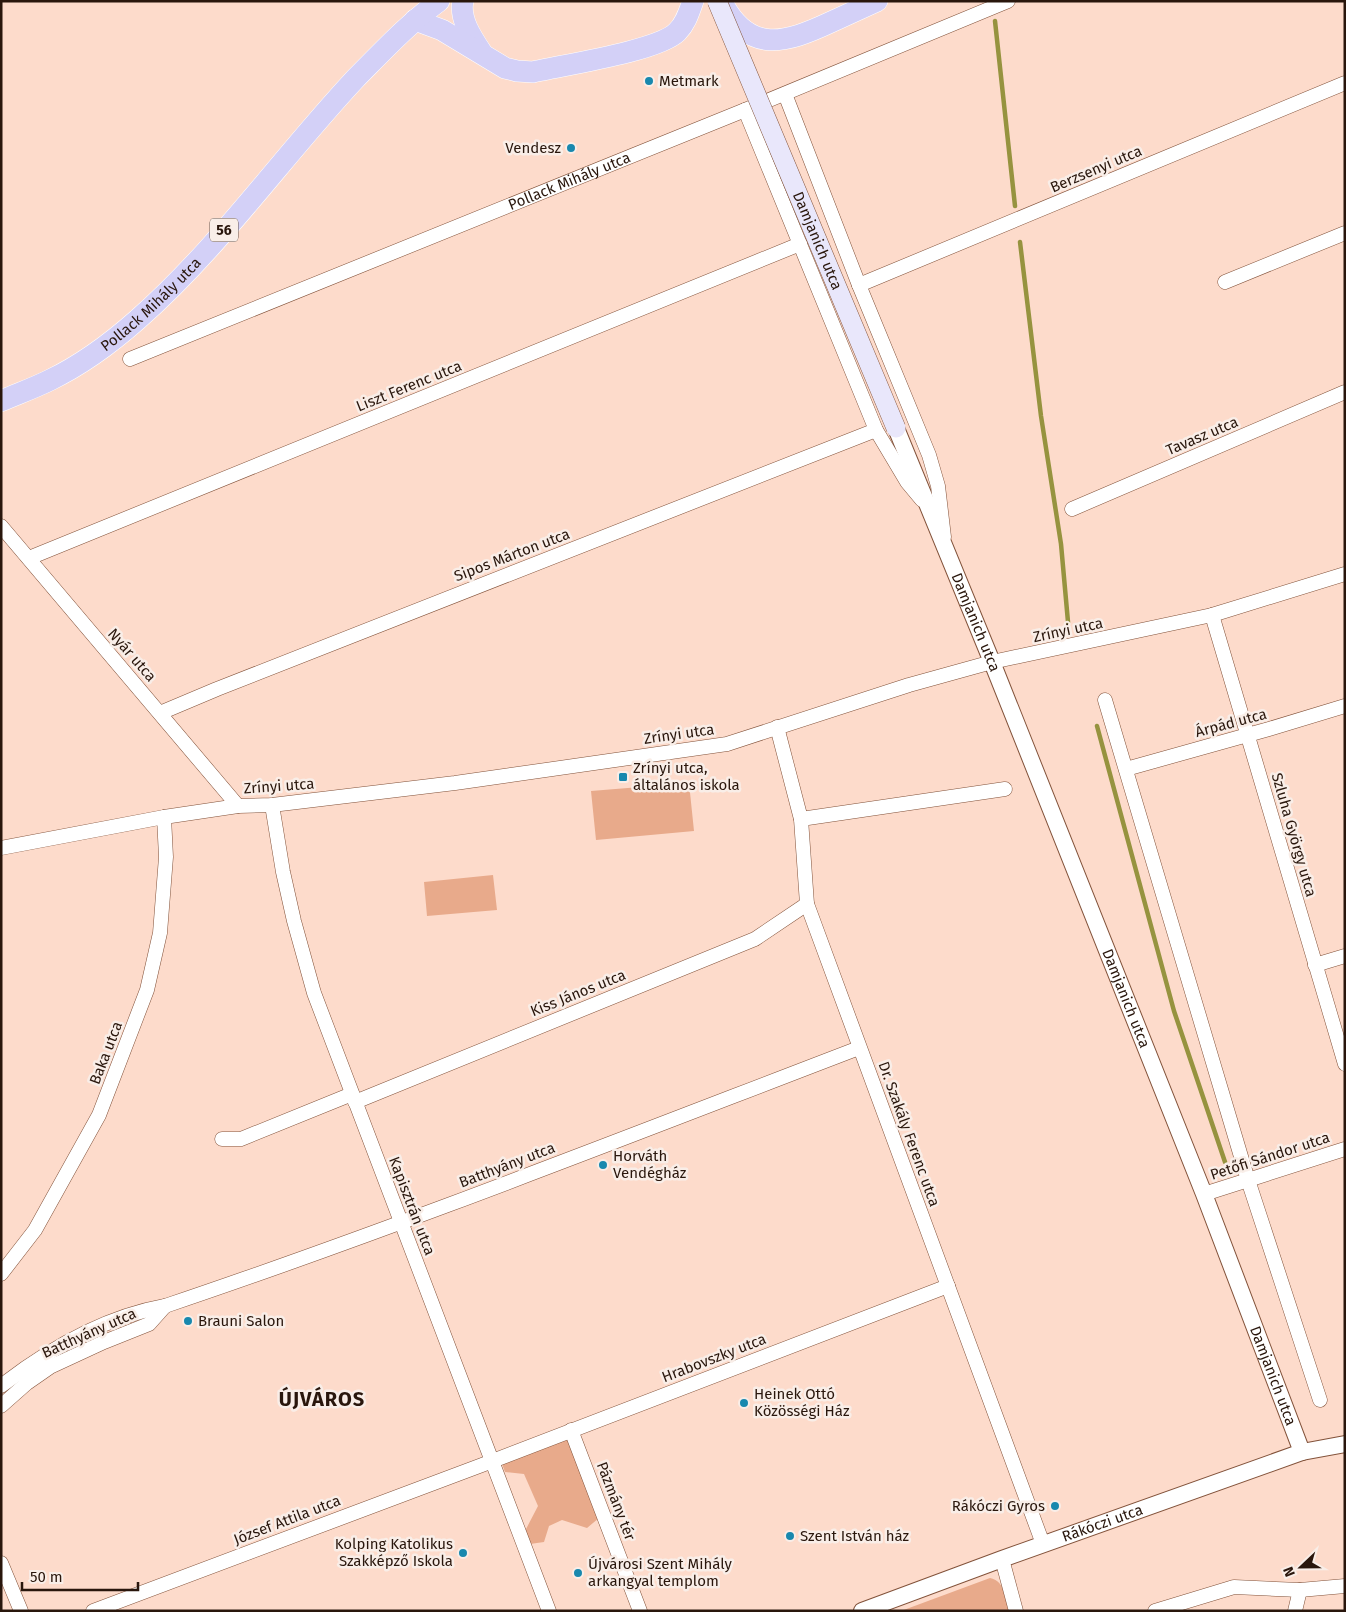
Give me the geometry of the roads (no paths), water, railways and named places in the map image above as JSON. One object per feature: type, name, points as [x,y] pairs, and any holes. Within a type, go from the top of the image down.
[{"type":"main road","name":"Pollack Mihály utca","points":[[1,402],[50,380],[71,368],[116,336],[153,305],[210,247],[331,105],[388,44],[439,1]]},
{"type":"main road","points":[[463,1],[464,18],[474,41],[482,53]]},
{"type":"main road","points":[[415,20],[442,30],[505,68],[533,72],[663,42],[677,33],[686,21],[693,1]]},
{"type":"main road","name":"Damjanich utca","points":[[716,1],[896,428]]},
{"type":"main road","points":[[721,1],[733,21],[742,30],[762,39],[782,40],[805,34],[877,1]]},
{"type":"street","name":"Pollack Mihály utca","points":[[130,359],[785,94],[1008,1]]},
{"type":"street","name":"Berzsenyi utca","points":[[859,285],[1345,83]]},
{"type":"street","name":"Damjanich utca","points":[[785,94],[859,285],[929,455],[938,486],[945,547]]},
{"type":"street","name":"Damjanich utca","points":[[745,110],[876,430],[907,482],[929,508]]},
{"type":"street","points":[[1225,282],[1345,233]]},
{"type":"street","name":"Liszt Ferenc utca","points":[[30,558],[800,244]]},
{"type":"street","name":"Tavasz utca","points":[[1072,509],[1345,392]]},
{"type":"street","name":"Damjanich utca","points":[[896,428],[992,662],[1204,1194],[1302,1452]]},
{"type":"street","name":"Sipos Márton utca","points":[[160,713],[226,685],[876,430]]},
{"type":"street","name":"Nyár utca","points":[[1,526],[238,806]]},
{"type":"street","name":"Zrínyi utca","points":[[1,848],[164,817],[238,806],[272,805],[460,782],[727,744],[910,685],[992,662],[1212,615],[1345,574]]},
{"type":"street","name":"Szluha György utca","points":[[1212,615],[1345,1064]]},
{"type":"street","points":[[1105,700],[1248,1180],[1320,1400]]},
{"type":"street","name":"Árpád utca","points":[[1126,769],[1345,706]]},
{"type":"street","name":"Dr. Szakály Ferenc utca","points":[[777,727],[801,819],[807,904],[1043,1544]]},
{"type":"street","points":[[801,819],[1005,789]]},
{"type":"street","name":"Kapisztrán utca","points":[[272,805],[283,872],[294,921],[314,992],[549,1611]]},
{"type":"street","name":"Baka utca","points":[[1,1274],[35,1230],[99,1115],[147,990],[160,933],[166,857],[164,817]]},
{"type":"street","name":"Kiss János utca","points":[[222,1139],[241,1139],[353,1098],[755,939],[807,904]]},
{"type":"street","points":[[1315,965],[1345,956]]},
{"type":"street","name":"Batthyány utca","points":[[1,1386],[65,1342],[105,1324],[286,1265],[860,1048]]},
{"type":"street","name":"Petőfi Sándor utca","points":[[1204,1194],[1345,1149]]},
{"type":"street","name":"Hrabovszky utca","points":[[492,1461],[948,1286]]},
{"type":"street","name":"Batthyány utca","points":[[1,1406],[27,1382],[50,1367],[86,1349],[149,1324],[164,1306]]},
{"type":"street","name":"Pázmány tér","points":[[572,1430],[640,1611]]},
{"type":"street","name":"Rákóczi utca","points":[[862,1611],[1302,1452],[1345,1444]]},
{"type":"street","name":"József Attila utca","points":[[93,1611],[492,1461]]},
{"type":"street","points":[[1002,1559],[1016,1611]]},
{"type":"street","points":[[1,1563],[21,1611]]},
{"type":"street","points":[[1154,1611],[1234,1587],[1300,1590],[1345,1586]]},
{"type":"street","points":[[1295,1611],[1300,1590]]},
{"type":"waterway","points":[[995,21],[1015,206]]},
{"type":"waterway","points":[[1020,242],[1041,416],[1061,544],[1068,622]]},
{"type":"waterway","points":[[1097,726],[1174,1011],[1225,1162]]},
{"type":"place","name":"Metmark","points":[[649,81]]},
{"type":"place","name":"Vendesz","points":[[571,148]]},
{"type":"place","name":"Zrínyi utca, általános iskola","points":[[623,777]]},
{"type":"place","name":"Horváth Vendégház","points":[[603,1165]]},
{"type":"place","name":"Brauni Salon","points":[[188,1321]]},
{"type":"place","name":"Heinek Ottó Közösségi Ház","points":[[744,1403]]},
{"type":"place","name":"Rákóczi Gyros","points":[[1055,1506]]},
{"type":"place","name":"Szent István ház","points":[[790,1536]]},
{"type":"place","name":"Kolping Katolikus Szakképző Iskola","points":[[463,1553]]},
{"type":"place","name":"Újvárosi Szent Mihály arkangyal templom","points":[[578,1573]]},
{"type":"district","name":"ÚJVÁROS","points":[[322,1399]]}]
